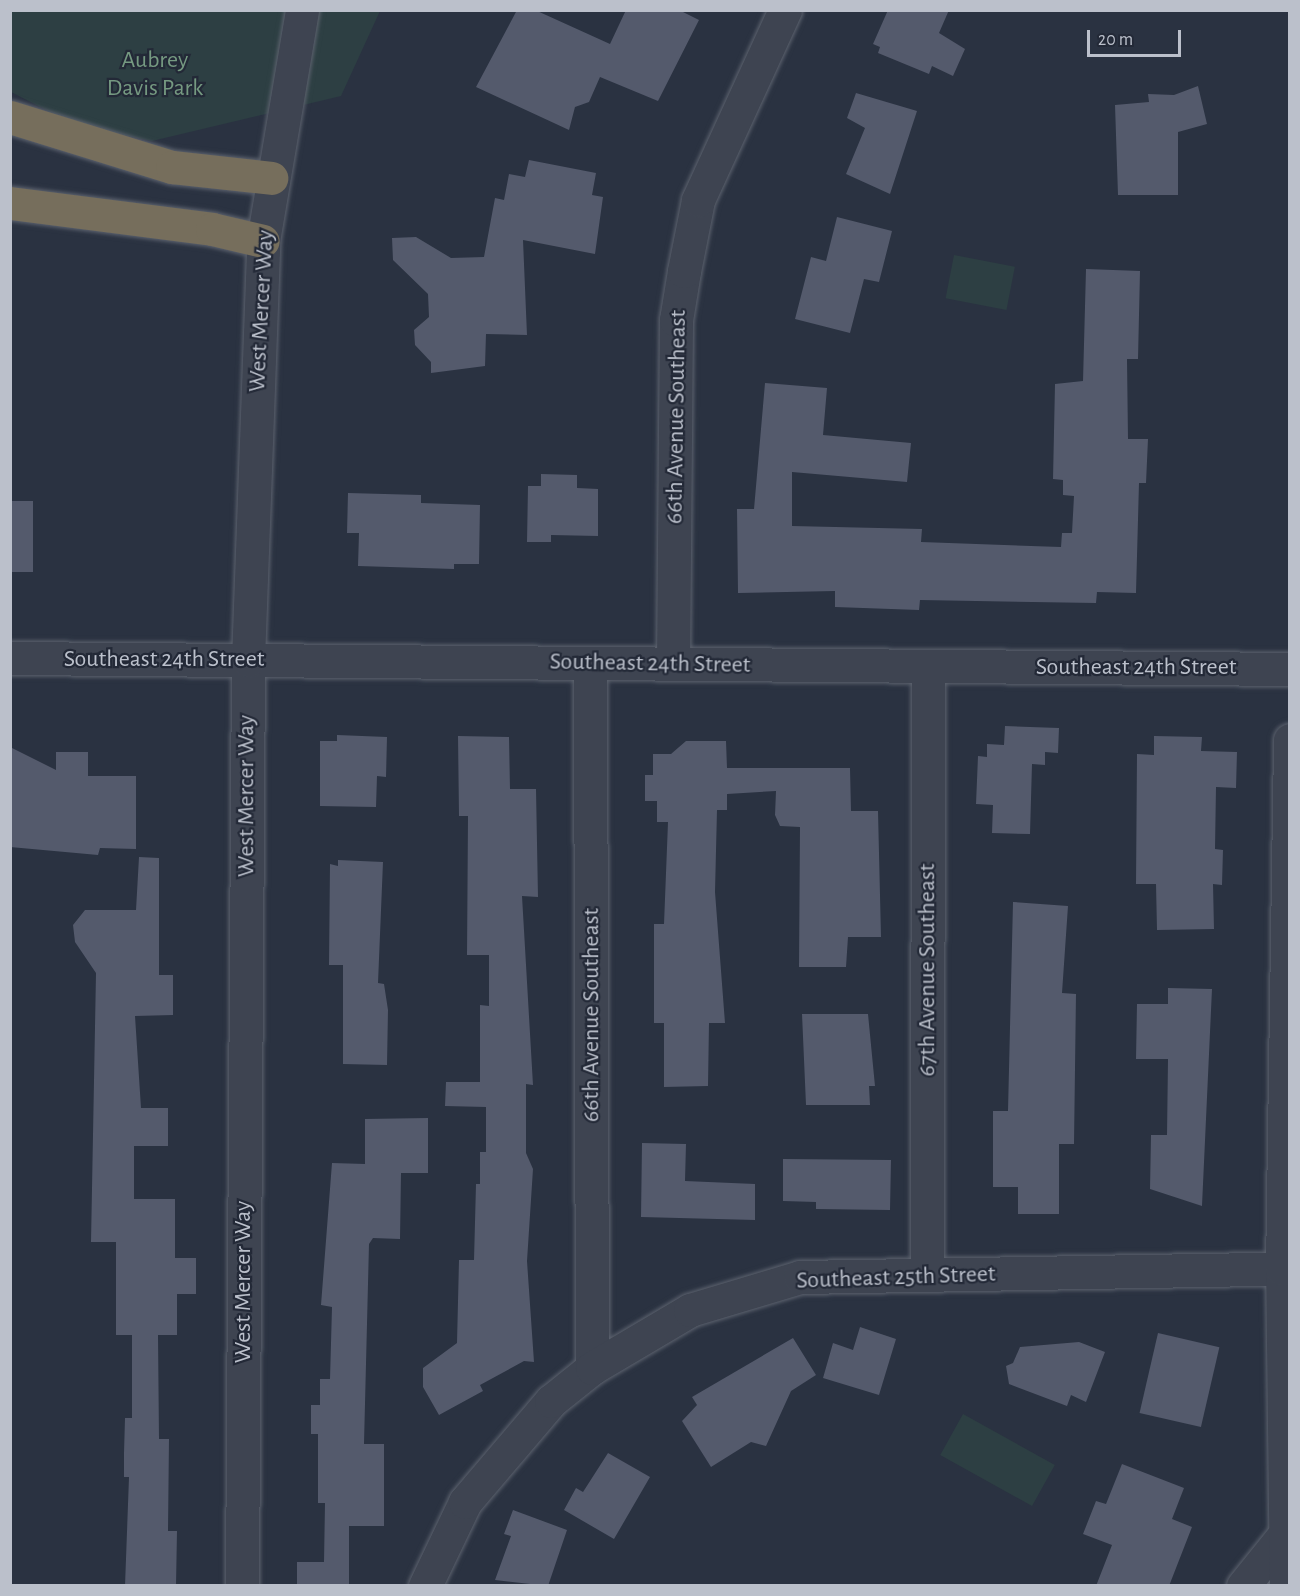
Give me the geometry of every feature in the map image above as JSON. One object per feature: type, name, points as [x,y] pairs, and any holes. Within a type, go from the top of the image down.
[{"type":"highway","points":[[10,117],[172,168],[271,178]]},
{"type":"highway","points":[[10,203],[212,229],[263,241]]},
{"type":"street","name":"West Mercer Way","points":[[242,1586],[248,660],[263,241],[271,178],[302,10]]},
{"type":"street","name":"66th Avenue Southeast","points":[[673,664],[676,320],[684,271],[698,200],[785,10]]},
{"type":"street","name":"Southeast 24th Street","points":[[10,658],[1290,669]]},
{"type":"street","name":"66th Avenue Southeast","points":[[590,663],[592,1368]]},
{"type":"street","name":"67th Avenue Southeast","points":[[927,1275],[928,666]]},
{"type":"street","points":[[1286,1586],[1282,1269],[1290,740]]},
{"type":"street","name":"Southeast 25th Street","points":[[425,1586],[472,1494],[551,1401],[592,1368],[690,1310],[800,1277],[1282,1269]]},
{"type":"street","points":[[1243,1586],[1285,1534]]},
{"type":"green space","name":"Aubrey Davis Park","points":[[10,11],[380,11],[341,96],[152,141],[76,125],[11,92]]},
{"type":"green space","points":[[954,255],[1015,267],[1006,310],[946,298]]},
{"type":"green space","points":[[963,1414],[1055,1465],[1032,1506],[940,1455]]},
{"type":"building","points":[[517,10],[535,10],[610,44],[626,10],[679,10],[699,20],[658,101],[600,77],[589,102],[575,107],[569,130],[476,87]]},
{"type":"building","points":[[888,10],[949,10],[939,33],[965,49],[953,76],[932,66],[929,74],[878,53],[880,47],[873,44]]},
{"type":"building","points":[[1198,86],[1207,124],[1178,132],[1178,195],[1118,195],[1115,105],[1149,102],[1148,94],[1174,95]]},
{"type":"building","points":[[856,93],[917,111],[890,194],[846,174],[865,128],[847,118]]},
{"type":"building","points":[[529,160],[596,173],[592,195],[603,197],[595,254],[523,240],[527,335],[486,334],[485,366],[431,373],[431,362],[415,345],[414,330],[429,317],[428,294],[393,260],[392,238],[416,237],[451,258],[484,257],[495,198],[504,200],[509,174],[525,177]]},
{"type":"building","points":[[837,217],[892,231],[879,282],[864,279],[850,333],[795,319],[811,257],[826,261]]},
{"type":"building","points":[[1086,269],[1140,271],[1138,359],[1127,359],[1128,439],[1148,439],[1146,483],[1139,483],[1136,593],[1097,592],[1096,603],[920,600],[919,610],[835,607],[835,591],[738,593],[737,509],[754,509],[765,383],[827,388],[823,435],[911,443],[907,482],[792,472],[792,526],[922,529],[921,542],[1061,547],[1062,533],[1072,533],[1074,496],[1063,495],[1063,480],[1053,479],[1055,384],[1083,381]]},
{"type":"building","points":[[541,474],[577,475],[577,488],[598,489],[598,536],[551,535],[551,542],[527,542],[528,486],[541,486]]},
{"type":"building","points":[[348,493],[421,495],[421,503],[480,505],[479,564],[454,564],[454,569],[358,566],[359,533],[347,533]]},
{"type":"building","points":[[10,501],[33,501],[33,572],[10,572]]},
{"type":"building","points":[[1005,726],[1059,728],[1058,753],[1045,752],[1045,765],[1032,764],[1030,834],[992,833],[993,805],[976,804],[978,756],[987,757],[987,744],[1004,745]]},
{"type":"building","points":[[337,735],[387,737],[386,777],[377,776],[376,807],[320,806],[320,741],[337,741]]},
{"type":"building","points":[[458,736],[509,737],[510,789],[536,789],[538,897],[522,896],[533,1085],[526,1084],[526,1153],[533,1169],[527,1261],[534,1362],[524,1361],[480,1385],[483,1391],[439,1415],[423,1387],[423,1368],[457,1343],[459,1260],[474,1260],[476,1184],[480,1184],[480,1152],[486,1152],[486,1107],[445,1106],[446,1082],[480,1082],[480,1005],[489,1006],[489,955],[467,955],[468,816],[459,816]]},
{"type":"building","points":[[1154,736],[1202,737],[1201,751],[1237,752],[1236,788],[1216,787],[1215,849],[1223,850],[1222,885],[1213,884],[1214,929],[1157,930],[1156,884],[1136,884],[1137,754],[1154,755]]},
{"type":"building","points":[[686,741],[726,741],[727,768],[850,768],[851,811],[878,811],[881,937],[848,937],[846,967],[799,967],[800,827],[780,826],[775,815],[776,791],[727,794],[727,810],[717,810],[715,892],[725,1023],[709,1023],[708,1086],[664,1087],[664,1023],[654,1023],[654,924],[664,924],[668,822],[657,822],[657,801],[645,801],[645,775],[653,775],[653,754],[671,754]]},
{"type":"building","points":[[10,747],[56,770],[56,752],[88,752],[88,776],[136,776],[136,849],[100,848],[98,855],[10,847]]},
{"type":"building","points":[[139,857],[159,858],[159,975],[173,975],[173,1015],[135,1016],[141,1108],[168,1108],[168,1146],[134,1146],[134,1199],[175,1199],[175,1258],[196,1258],[196,1294],[177,1294],[177,1335],[158,1335],[159,1439],[169,1439],[168,1531],[177,1531],[176,1586],[125,1586],[129,1477],[124,1477],[124,1453],[125,1418],[132,1418],[132,1335],[116,1335],[116,1242],[91,1242],[96,973],[75,942],[73,925],[85,910],[136,910]]},
{"type":"building","points":[[338,860],[383,862],[378,983],[384,984],[388,1010],[387,1065],[343,1064],[343,965],[329,965],[330,864],[338,866]]},
{"type":"building","points":[[1013,902],[1068,906],[1062,993],[1076,994],[1074,1144],[1059,1144],[1059,1214],[1018,1214],[1018,1187],[993,1187],[993,1111],[1008,1111]]},
{"type":"building","points":[[1168,988],[1212,989],[1202,1206],[1150,1189],[1151,1135],[1167,1135],[1168,1059],[1136,1059],[1137,1004],[1168,1004]]},
{"type":"building","points":[[802,1014],[868,1014],[875,1086],[869,1086],[870,1105],[806,1105]]},
{"type":"building","points":[[428,1118],[428,1173],[401,1173],[400,1239],[373,1238],[369,1244],[364,1444],[384,1444],[384,1526],[349,1526],[349,1586],[297,1586],[297,1562],[324,1562],[325,1503],[318,1503],[318,1434],[311,1434],[311,1405],[320,1405],[320,1379],[330,1379],[332,1307],[321,1305],[332,1163],[365,1164],[365,1119]]},
{"type":"building","points":[[642,1143],[686,1144],[685,1181],[755,1184],[755,1220],[641,1217]]},
{"type":"building","points":[[783,1159],[891,1160],[890,1210],[816,1209],[816,1202],[783,1201]]},
{"type":"building","points":[[860,1327],[896,1339],[879,1395],[823,1378],[833,1343],[853,1350]]},
{"type":"building","points":[[1158,1333],[1219,1347],[1201,1427],[1140,1413]]},
{"type":"building","points":[[793,1338],[816,1375],[791,1391],[766,1446],[751,1442],[711,1467],[682,1421],[697,1405],[692,1397]]},
{"type":"building","points":[[1079,1342],[1105,1352],[1086,1402],[1071,1395],[1067,1406],[1009,1384],[1006,1366],[1013,1363],[1020,1347]]},
{"type":"building","points":[[608,1453],[650,1477],[614,1539],[564,1510],[576,1488],[583,1492]]},
{"type":"building","points":[[1122,1464],[1184,1488],[1172,1519],[1192,1527],[1169,1586],[1096,1586],[1112,1545],[1083,1534],[1096,1501],[1106,1504]]},
{"type":"building","points":[[513,1510],[567,1530],[548,1586],[495,1580],[511,1536],[504,1534]]}]
